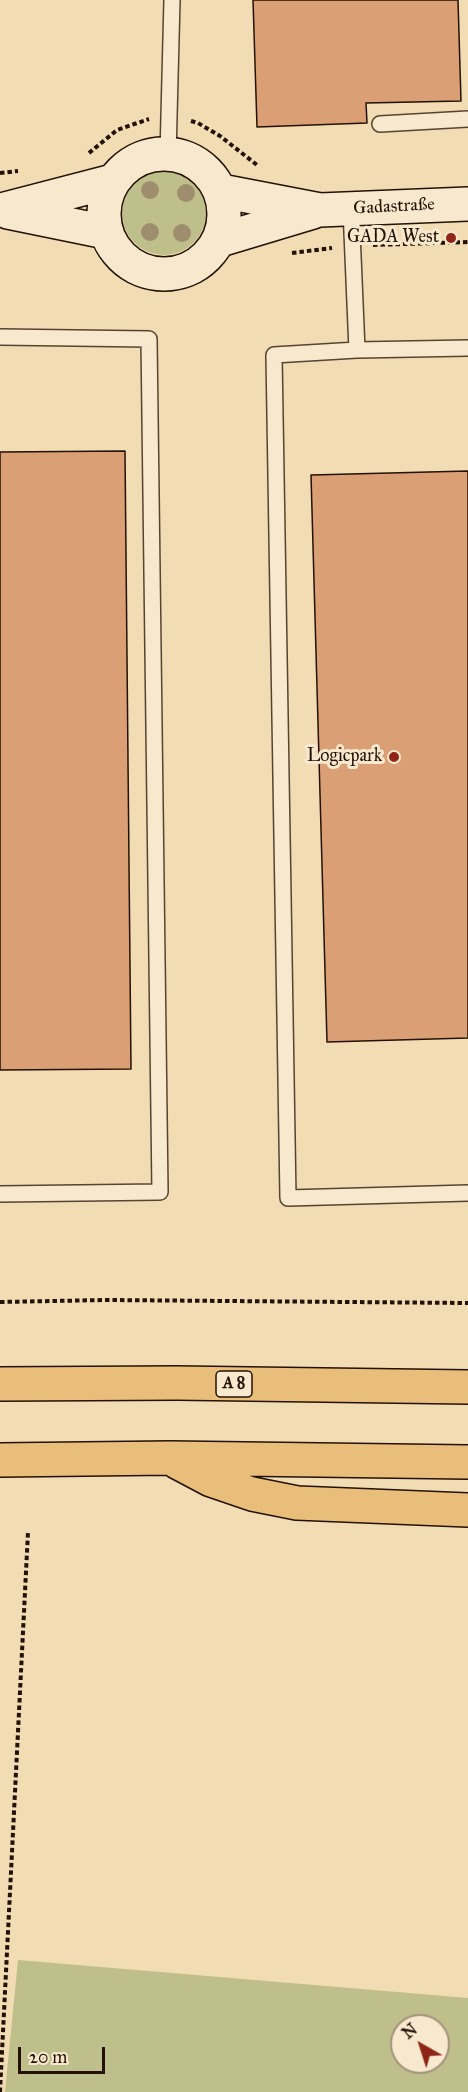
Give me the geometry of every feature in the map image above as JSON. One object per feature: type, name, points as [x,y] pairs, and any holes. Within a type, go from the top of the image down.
[{"type":"highway","name":"A 8","points":[[0,1384],[177,1383],[468,1387]]},
{"type":"highway","points":[[0,1460],[170,1458],[468,1462]]},
{"type":"highway","points":[[170,1458],[211,1479],[252,1494],[297,1503],[468,1510]]},
{"type":"street","points":[[168,155],[181,157],[198,165],[212,178],[221,191],[224,213],[220,240],[200,262],[182,272],[162,274],[142,270],[125,260],[112,243],[104,222],[105,204],[113,182],[126,169],[143,159],[168,155]]},
{"type":"street","points":[[1,210],[113,182]]},
{"type":"street","name":"Gadastraße","points":[[221,191],[335,209],[468,204]]},
{"type":"street","name":"Gadastraße","points":[[220,240],[335,209]]},
{"type":"street","points":[[1,210],[106,232]]},
{"type":"lane","points":[[168,155],[172,0]]},
{"type":"lane","points":[[380,124],[468,119]]},
{"type":"lane","points":[[335,209],[357,350]]},
{"type":"lane","points":[[0,337],[149,339],[160,1192],[0,1194]]},
{"type":"lane","points":[[468,348],[357,350],[274,355],[288,1198],[468,1193]]},
{"type":"path","points":[[86,154],[95,150],[117,130],[144,120],[170,116],[198,123]]},
{"type":"path","points":[[0,173],[20,171]]},
{"type":"path","points":[[0,1302],[118,1300],[468,1303]]},
{"type":"path","points":[[0,2092],[28,1532]]},
{"type":"green space","points":[[164,171],[180,174],[194,183],[203,197],[206,213],[203,229],[194,243],[180,252],[164,255],[148,252],[134,243],[125,229],[122,213],[125,197],[134,183],[148,174]]},
{"type":"green space","points":[[18,1960],[468,1998],[468,2092],[5,2092]]},
{"type":"building","points":[[253,0],[458,0],[461,101],[366,103],[367,123],[257,127]]},
{"type":"building","points":[[125,451],[131,1069],[0,1070],[0,452]]},
{"type":"building","name":"Logicpark","points":[[468,471],[468,1038],[327,1042],[311,475]]},
{"type":"place","name":"GADA West","points":[[451,238]]},
{"type":"place","name":"Logicpark","points":[[394,757]]}]
